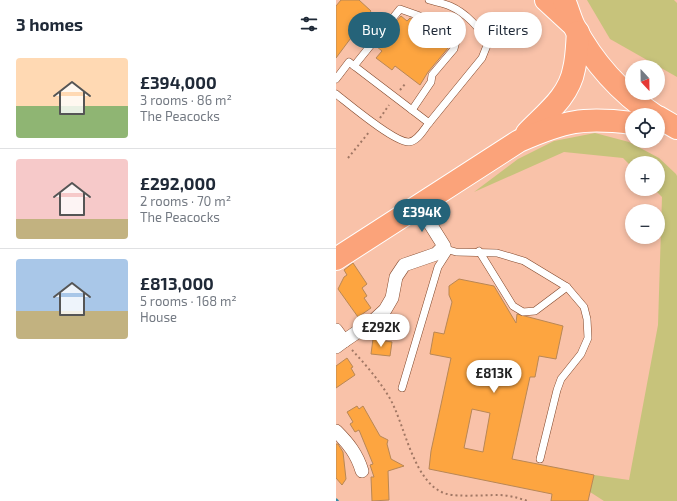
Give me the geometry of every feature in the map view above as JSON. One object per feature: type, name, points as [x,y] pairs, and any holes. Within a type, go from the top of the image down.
[{"type":"highway","points":[[546,0],[576,29],[618,86],[632,100],[644,108]]},
{"type":"highway","points":[[519,141],[565,93],[574,70],[576,29],[564,0]]},
{"type":"highway","points":[[336,259],[519,141],[564,123],[581,120],[613,120],[625,122]]},
{"type":"street","points":[[336,330],[340,344],[372,322],[385,310],[392,298],[396,277],[399,270],[404,265],[436,254],[447,248],[418,206]]},
{"type":"street","points":[[336,431],[351,447],[362,470]]},
{"type":"lane","points":[[336,94],[375,124],[402,140],[409,142],[415,140],[482,58],[488,43],[480,28],[461,13],[451,6],[429,0]]},
{"type":"lane","points":[[354,66],[400,9],[451,30],[456,41],[454,49],[432,75],[431,82],[412,110]]},
{"type":"lane","points":[[336,79],[349,62],[429,123]]},
{"type":"lane","points":[[402,388],[438,267],[447,248],[497,253],[524,261],[567,287],[584,307],[587,319],[588,338],[581,354],[561,379],[540,459]]},
{"type":"lane","points":[[479,251],[513,306],[518,310],[528,313],[535,311],[567,287]]},
{"type":"path","points":[[340,344],[361,360],[390,398],[418,465],[424,476],[435,488],[451,494],[512,496],[528,501]]},
{"type":"shaded area","points":[[587,0],[674,0],[677,3],[677,77],[665,70],[665,60],[647,60],[610,39]]},
{"type":"shaded area","points":[[595,133],[625,141],[625,148],[640,148],[655,156],[625,156],[625,160],[623,158],[564,152],[474,192],[518,159],[554,141]]},
{"type":"shaded area","points":[[665,164],[677,176],[677,501],[604,501],[590,492],[594,475],[629,480],[658,325],[661,244],[665,244],[665,204],[662,204],[661,196],[665,196]]},
{"type":"building","points":[[341,0],[359,0],[371,11],[348,12],[348,42],[336,58],[336,6]]},
{"type":"building","points":[[401,16],[407,21],[408,20],[408,48],[448,48],[428,72],[420,85],[395,66],[392,70],[376,58],[382,51],[378,48],[400,48]]},
{"type":"building","points":[[353,263],[367,284],[362,288],[367,296],[364,298],[371,308],[358,317],[338,289],[344,277],[347,275],[344,270]]},
{"type":"building","points":[[459,279],[494,286],[516,323],[517,314],[563,326],[556,359],[539,356],[535,377],[530,377],[512,459],[594,475],[588,501],[551,501],[552,494],[429,469],[431,451],[451,358],[430,354],[434,332],[444,334],[452,302],[449,295],[449,286]],"holes":[[[472,409],[490,413],[483,452],[464,448]]]},
{"type":"building","points":[[373,339],[392,342],[390,356],[371,354]]},
{"type":"building","points":[[347,358],[353,367],[351,368],[355,375],[336,388],[336,366]]},
{"type":"building","points":[[357,406],[359,409],[363,406],[380,436],[388,440],[387,444],[391,459],[404,466],[388,471],[389,500],[372,501],[371,477],[374,477],[370,465],[373,464],[359,430],[355,432],[350,424],[353,422],[347,412]]},
{"type":"building","points":[[336,444],[338,444],[343,452],[346,479],[342,485],[336,478]]}]
